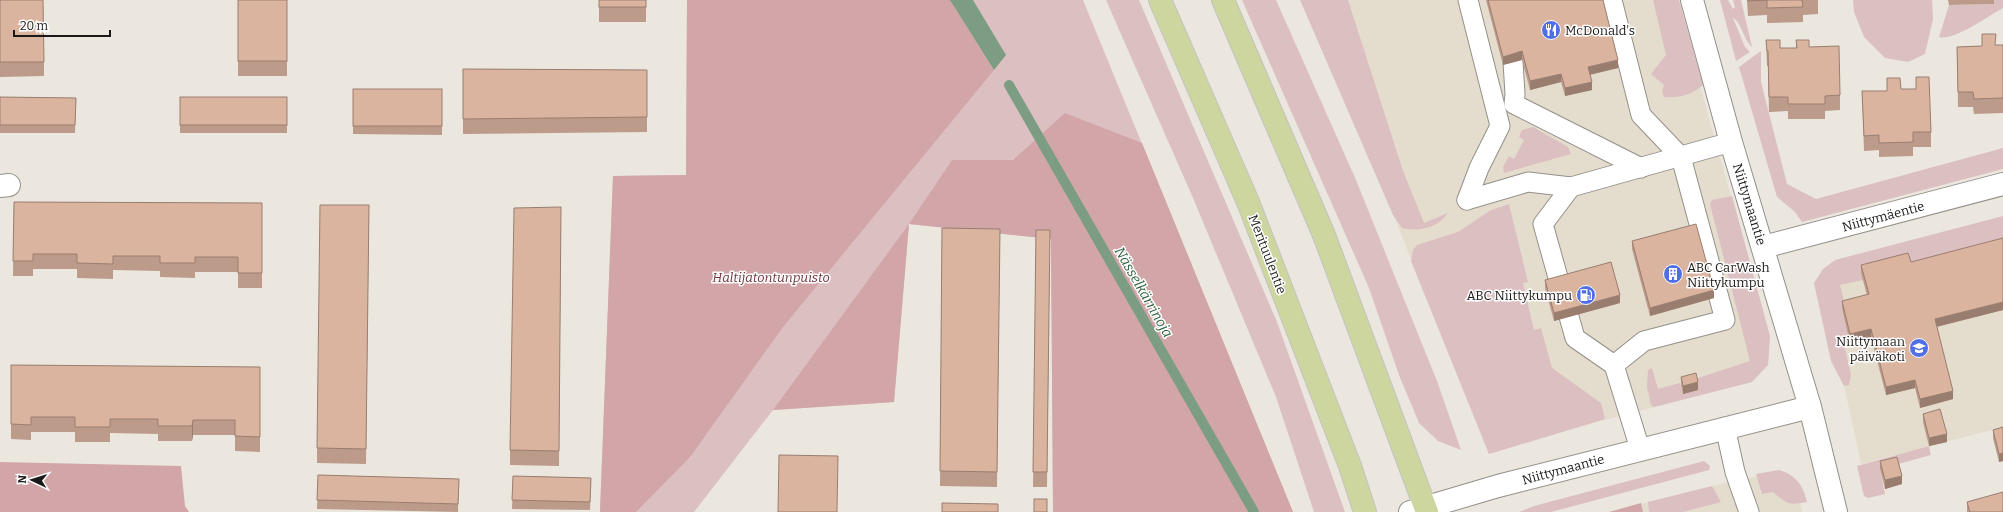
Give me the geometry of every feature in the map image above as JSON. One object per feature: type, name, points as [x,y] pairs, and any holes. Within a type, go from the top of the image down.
[{"type":"main road","name":"Merituulentie","points":[[1160,0],[1248,202],[1350,466],[1365,512]]},
{"type":"main road","points":[[1223,0],[1324,235],[1421,510]]},
{"type":"street","name":"Niittymaantie","points":[[1692,0],[1731,142],[1810,406],[1836,512]]},
{"type":"street","name":"Niittymäentie","points":[[1763,247],[2003,184]]},
{"type":"street","name":"Niittymaantie","points":[[1421,510],[1640,449],[1810,406]]},
{"type":"lane","points":[[1468,0],[1500,126]]},
{"type":"lane","points":[[1612,0],[1642,115],[1681,156],[1725,320],[1644,341],[1614,365]]},
{"type":"lane","points":[[1513,62],[1515,94],[1514,104],[1500,126],[1479,168],[1468,200],[1528,182],[1571,187],[1731,142]]},
{"type":"lane","points":[[1514,104],[1641,168]]},
{"type":"lane","points":[[1571,187],[1543,224],[1575,338],[1614,365],[1640,449]]},
{"type":"lane","points":[[1725,427],[1735,472],[1749,512]]},
{"type":"shaded area","points":[[950,0],[973,0],[1006,55],[994,70]]},
{"type":"shaded area","points":[[1314,0],[1676,0],[1770,336],[1768,365],[1752,382],[1597,422],[1489,454],[1399,229]]},
{"type":"shaded area","name":"Niittymaan päiväkoti","points":[[2003,226],[2003,427],[1861,464],[1828,311],[1840,279]]},
{"type":"shaded area","points":[[1767,474],[1798,493],[1802,512],[1609,512],[1712,486]]},
{"type":"green space","name":"Haltijatontunpuisto","points":[[687,0],[1083,0],[1293,512],[1053,512],[1051,239],[909,224],[894,402],[773,410],[694,512],[600,512],[613,176],[686,175]]},
{"type":"green space","points":[[687,0],[950,0],[994,70],[783,327],[690,457],[636,512],[600,512],[613,176],[686,175]]},
{"type":"green space","points":[[1106,0],[1139,0],[1277,322],[1345,512],[1314,512],[1276,397],[1193,198]]},
{"type":"green space","points":[[1242,0],[1276,0],[1356,180],[1437,381],[1461,450],[1438,441],[1419,423],[1399,375],[1369,288]]},
{"type":"green space","points":[[1300,0],[1348,0],[1403,171],[1424,223],[1448,213],[1439,222],[1427,228],[1408,229],[1402,228],[1393,215]]},
{"type":"green space","points":[[1653,0],[1679,0],[1703,85],[1690,93],[1675,97],[1664,97],[1662,91],[1664,85],[1651,74],[1666,55]]},
{"type":"green space","points":[[1720,0],[1728,0],[1733,9],[1735,7],[1733,0],[1741,0],[1752,47],[1746,40],[1738,23],[1733,18],[1745,47],[1750,52],[1736,61]]},
{"type":"green space","points":[[1853,0],[1932,0],[1933,19],[1925,54],[1908,62],[1885,58],[1864,37],[1854,12]]},
{"type":"green space","points":[[1994,0],[2003,0],[2003,8],[1962,32],[1953,36],[1939,37],[1949,5],[1994,4]]},
{"type":"green space","points":[[1761,51],[1761,82],[1787,184],[1816,199],[2003,148],[2003,169],[1802,222],[1795,212],[1777,197],[1739,67]]},
{"type":"green space","points":[[1065,113],[1142,143],[1293,512],[1053,512],[1051,239],[909,224],[952,160],[1013,160]]},
{"type":"green space","points":[[1533,127],[1568,147],[1571,154],[1504,173],[1503,167],[1509,156],[1514,159],[1524,140],[1519,137],[1522,130]]},
{"type":"green space","points":[[1732,196],[1770,336],[1768,365],[1752,382],[1654,407],[1651,405],[1647,387],[1648,370],[1652,368],[1658,389],[1680,383],[1683,394],[1695,379],[1750,361],[1710,204],[1712,200]]},
{"type":"green space","points":[[1509,204],[1528,282],[1523,283],[1534,330],[1541,328],[1552,368],[1601,403],[1605,419],[1489,454],[1411,261],[1413,250],[1417,245],[1458,232],[1491,210]]},
{"type":"green space","points":[[2003,216],[2003,246],[1861,273],[1863,280],[1840,285],[1846,309],[1842,310],[1850,343],[1844,344],[1851,375],[1849,385],[1844,386],[1831,361],[1814,283],[1823,269],[1835,260]]},
{"type":"green space","points":[[909,224],[894,402],[773,410]]},
{"type":"green space","points":[[1929,446],[1931,455],[1880,469],[1885,494],[1868,498],[1864,496],[1857,466]]},
{"type":"green space","points":[[1704,461],[1710,466],[1709,470],[1551,512],[1519,512],[1534,506]]},
{"type":"green space","points":[[0,462],[181,466],[185,506],[189,512],[0,512]]},
{"type":"green space","points":[[1779,470],[1790,475],[1798,482],[1807,502],[1792,504],[1786,502],[1773,492],[1762,494],[1756,474]]},
{"type":"green space","points":[[1712,486],[1721,502],[1683,512],[1649,512],[1648,502]]},
{"type":"green space","points":[[1641,503],[1643,512],[1609,512]]},
{"type":"building","points":[[0,0],[43,0],[44,62],[0,62]]},
{"type":"building","points":[[238,0],[287,0],[287,61],[238,61]]},
{"type":"building","points":[[599,0],[646,0],[646,7],[599,7]]},
{"type":"building","name":"McDonald's","points":[[1488,0],[1603,0],[1618,60],[1588,67],[1592,82],[1565,88],[1561,74],[1530,81],[1522,51],[1503,57]]},
{"type":"building","points":[[1767,0],[1802,0],[1803,7],[1767,8]]},
{"type":"building","points":[[1982,34],[1996,34],[1995,45],[2003,45],[2003,98],[1974,99],[1973,92],[1958,92],[1957,47],[1982,46]]},
{"type":"building","points":[[1766,40],[1780,40],[1780,48],[1797,48],[1796,40],[1809,40],[1809,47],[1839,46],[1840,95],[1825,96],[1825,104],[1788,104],[1788,97],[1769,97],[1768,51]]},
{"type":"building","points":[[463,69],[647,70],[647,117],[463,119]]},
{"type":"building","points":[[1916,77],[1929,77],[1931,132],[1913,132],[1913,142],[1879,143],[1879,135],[1864,136],[1862,91],[1887,91],[1887,78],[1900,78],[1901,89],[1916,89]]},
{"type":"building","points":[[353,89],[442,89],[442,126],[353,126]]},
{"type":"building","points":[[0,97],[76,98],[75,125],[0,125]]},
{"type":"building","points":[[180,97],[287,97],[287,125],[180,125]]},
{"type":"building","points":[[14,202],[262,203],[262,273],[238,273],[238,257],[195,257],[195,263],[160,263],[160,256],[113,256],[113,264],[77,263],[77,254],[33,254],[33,261],[13,261]]},
{"type":"building","points":[[320,205],[369,205],[366,449],[317,448]]},
{"type":"building","points":[[561,207],[559,451],[510,450],[514,208]]},
{"type":"building","name":"ABC CarWash Niittykumpu","points":[[1696,224],[1714,290],[1650,308],[1632,241]]},
{"type":"building","points":[[942,228],[1000,229],[997,472],[940,471]]},
{"type":"building","points":[[1036,230],[1050,230],[1047,472],[1033,472]]},
{"type":"building","points":[[2003,238],[2003,302],[1935,319],[1953,391],[1920,399],[1915,380],[1886,387],[1871,329],[1850,334],[1842,301],[1869,294],[1861,265],[1908,253],[1911,262]]},
{"type":"building","points":[[1611,262],[1620,295],[1554,313],[1545,280]]},
{"type":"building","points":[[11,365],[260,367],[260,437],[235,436],[235,420],[193,420],[192,426],[158,426],[158,419],[110,419],[110,427],[75,427],[75,417],[31,417],[31,425],[11,424]]},
{"type":"building","points":[[1696,373],[1698,382],[1683,386],[1681,377]]},
{"type":"building","points":[[1940,409],[1947,434],[1929,438],[1923,414]]},
{"type":"building","points":[[2003,427],[2003,453],[1999,454],[1993,430]]},
{"type":"building","points":[[779,455],[838,456],[837,512],[778,512]]},
{"type":"building","points":[[1897,457],[1902,476],[1885,480],[1880,461]]},
{"type":"building","points":[[318,475],[459,479],[458,504],[317,500]]},
{"type":"building","points":[[513,476],[591,478],[590,502],[512,500]]},
{"type":"building","points":[[2003,492],[2003,512],[1970,512],[1967,502]]},
{"type":"building","points":[[1034,499],[1047,499],[1047,512],[1034,512]]},
{"type":"building","points":[[942,503],[998,504],[998,512],[942,512]]},
{"type":"waterway","name":"Nässelkärrinoja","points":[[1009,85],[1254,512]]},
{"type":"place","name":"McDonald's","points":[[1551,30]]},
{"type":"place","name":"ABC CarWash Niittykumpu","points":[[1673,274]]},
{"type":"place","name":"ABC Niittykumpu","points":[[1586,295]]},
{"type":"place","name":"Niittymaan päiväkoti","points":[[1919,348]]}]
